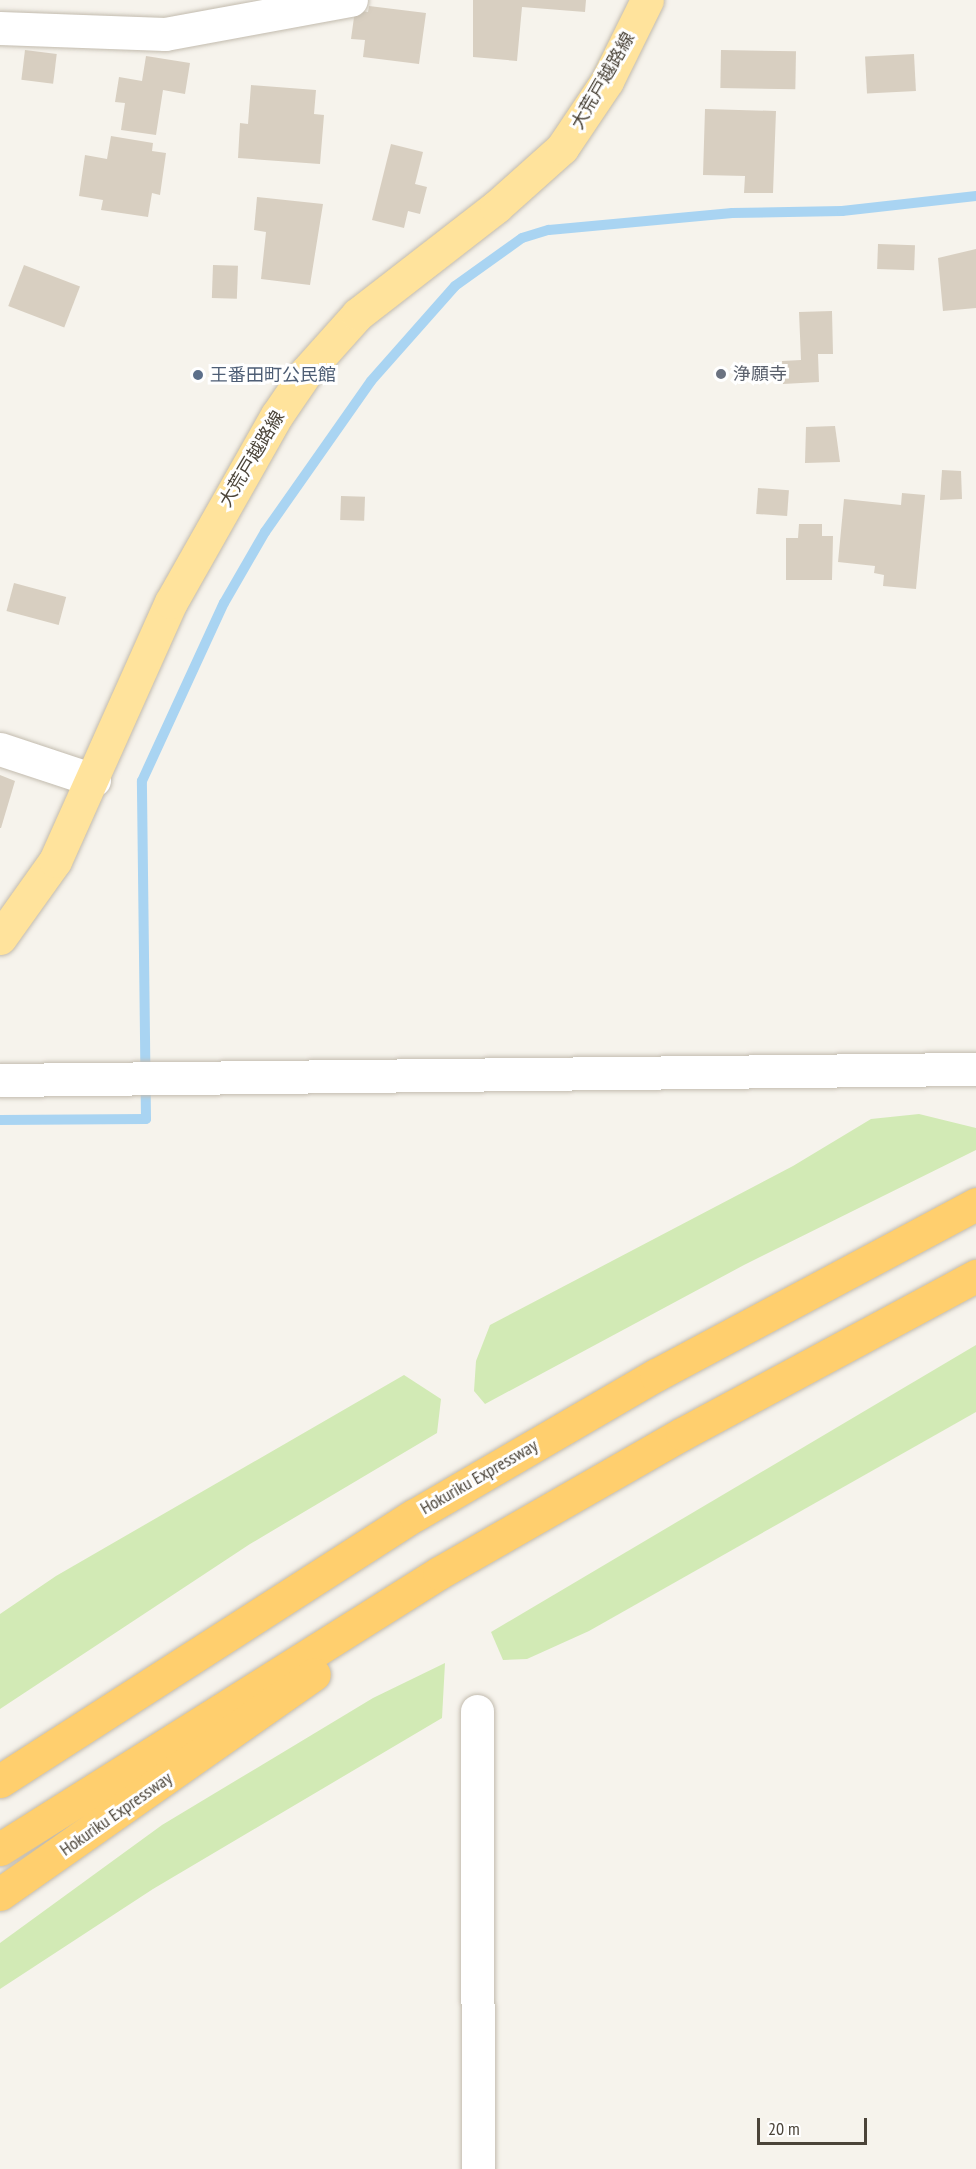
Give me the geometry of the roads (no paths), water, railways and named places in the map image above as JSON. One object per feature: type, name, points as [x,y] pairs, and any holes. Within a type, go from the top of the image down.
[{"type":"highway","name":"Hokuriku Expressway","points":[[0,1781],[415,1515],[656,1375],[976,1204]]},
{"type":"highway","name":"Hokuriku Expressway","points":[[0,1849],[439,1573],[682,1434],[976,1276]]},
{"type":"highway","name":"Hokuriku Expressway","points":[[0,1894],[446,1581],[682,1434]]},
{"type":"main road","name":"大荒戸越路線","points":[[0,938],[55,861],[94,780],[171,602],[256,447],[307,371],[358,314],[427,256],[496,207],[562,148],[602,89],[647,0]]},
{"type":"street","points":[[0,28],[165,34],[351,0]]},
{"type":"street","points":[[0,748],[94,780]]},
{"type":"street","points":[[0,1080],[976,1069]]},
{"type":"street","points":[[477,1711],[478,2169]]},
{"type":"waterway","points":[[0,1120],[146,1119],[142,781],[224,603],[265,532],[371,381],[455,286],[522,238],[549,230],[732,213],[842,211],[976,196]]},
{"type":"place","name":"浄願寺","points":[[721,374]]},
{"type":"place","name":"王番田町公民館","points":[[198,375]]}]
